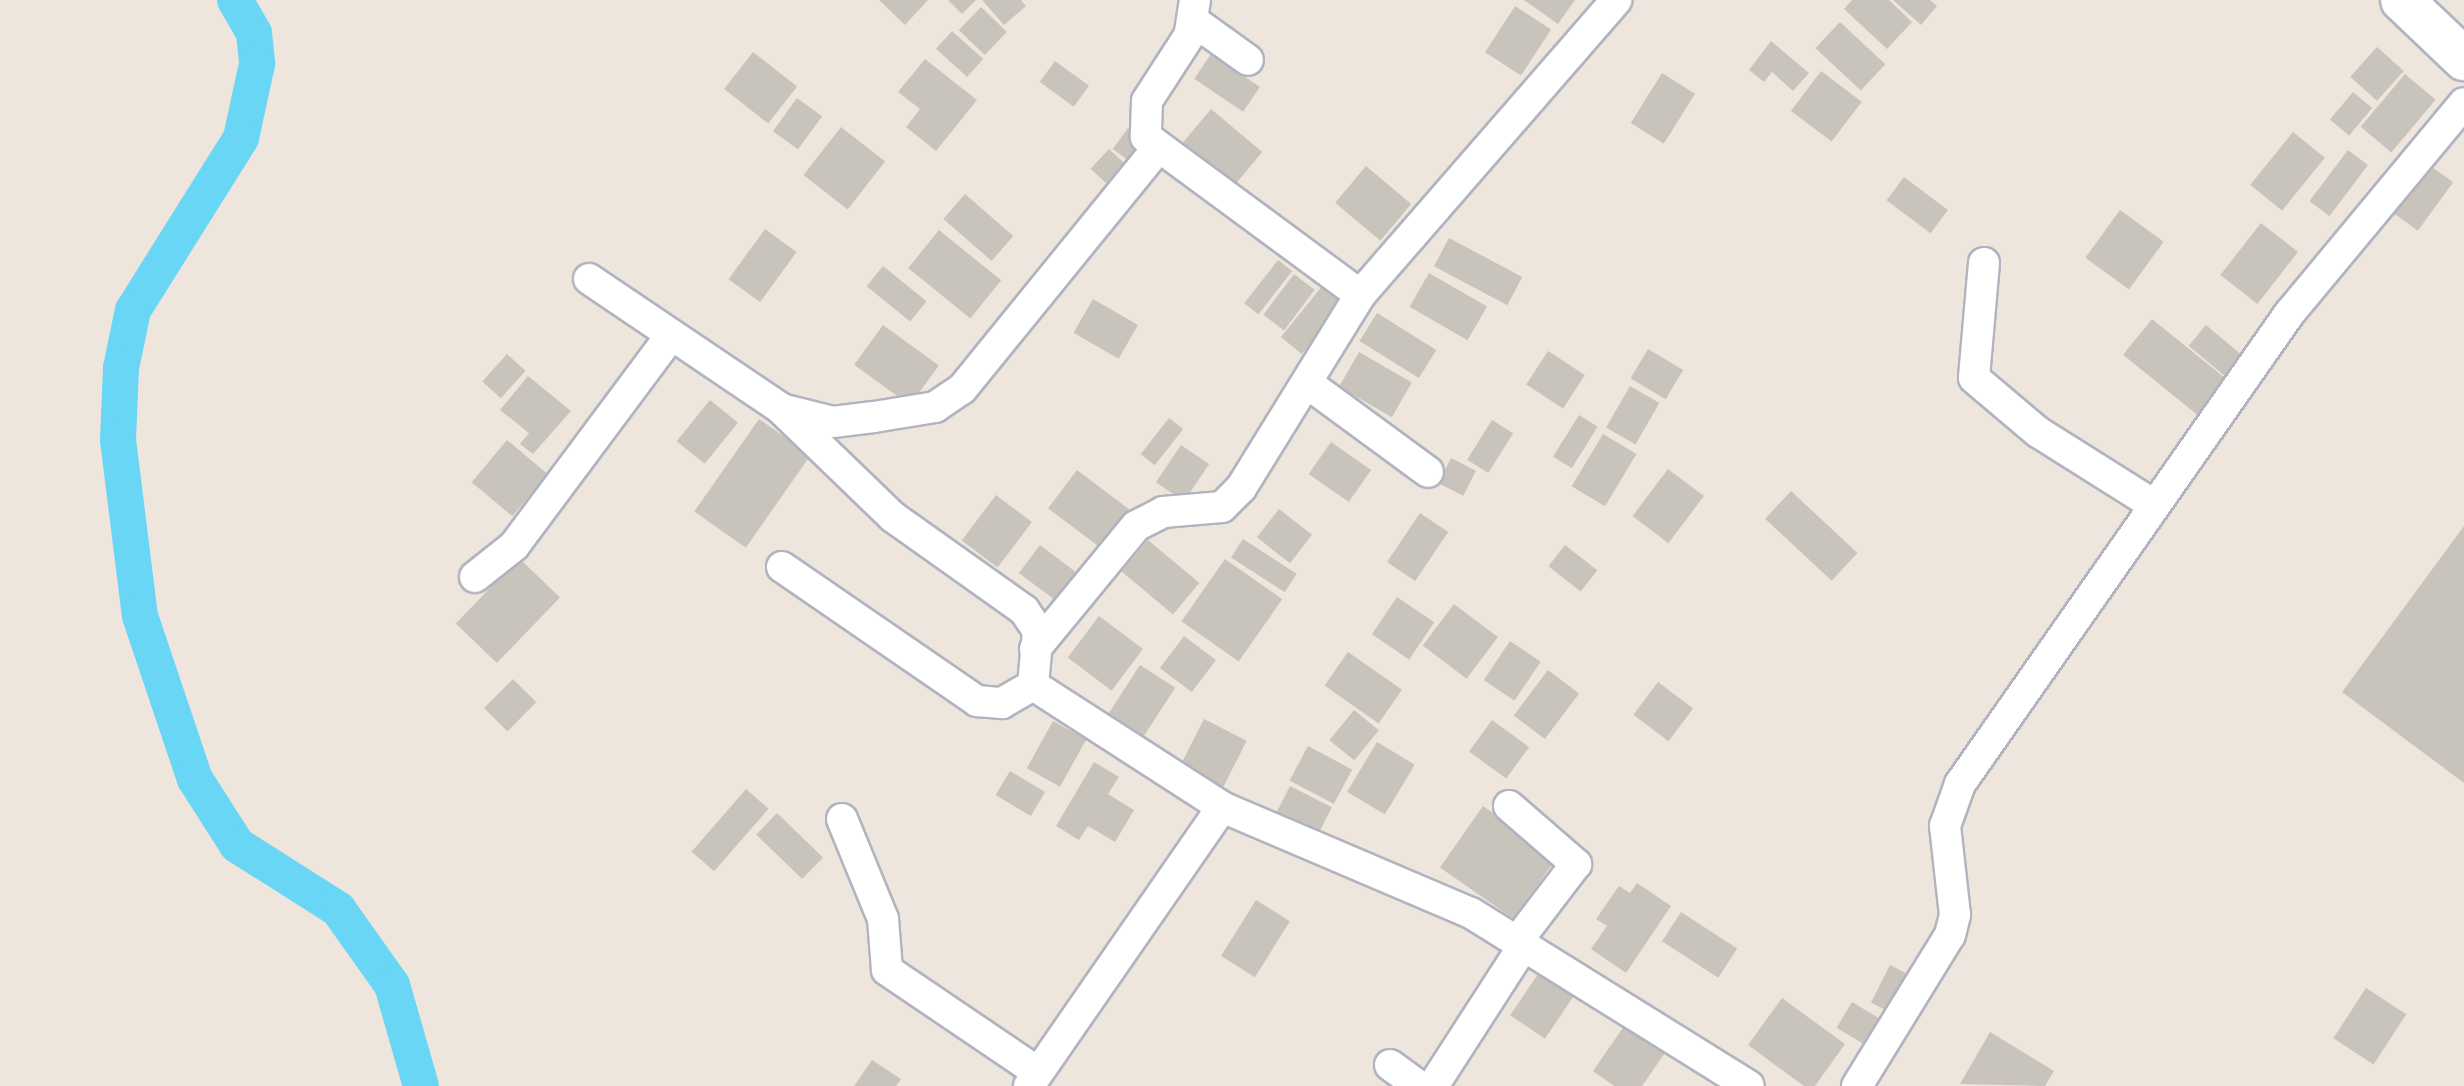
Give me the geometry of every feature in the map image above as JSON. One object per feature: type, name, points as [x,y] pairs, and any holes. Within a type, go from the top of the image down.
[{"type":"main road","points":[[2402,0],[2464,59]]},
{"type":"street","points":[[1035,649],[1136,526],[1163,512],[1222,507],[1307,383],[1360,295],[1616,0]]},
{"type":"street","points":[[1248,60],[1195,11],[1147,101],[1141,125],[1158,148],[1360,295]]},
{"type":"street","points":[[1857,1086],[1950,935],[1948,805],[2289,314],[2464,103]]},
{"type":"street","points":[[780,408],[833,422],[935,407],[962,389],[1158,148]]},
{"type":"street","points":[[1984,263],[1974,378],[2038,432],[2154,505]]},
{"type":"street","points":[[589,279],[669,338],[780,408],[893,517],[1035,620],[1033,685]]},
{"type":"street","points":[[475,577],[514,546],[669,338]]},
{"type":"street","points":[[1307,383],[1428,472]]},
{"type":"street","points":[[782,567],[977,701],[1002,703],[1033,685]]},
{"type":"street","points":[[1033,685],[1222,807],[1431,894],[1521,943],[1749,1086]]},
{"type":"street","points":[[1433,1086],[1521,943],[1576,864],[1509,806]]},
{"type":"street","points":[[842,819],[883,919],[887,970],[1032,1079],[1222,807]]},
{"type":"street","points":[[1390,1065],[1419,1086]]},
{"type":"building","points":[[879,0],[928,0],[905,25]]},
{"type":"building","points":[[948,0],[976,0],[962,14]]},
{"type":"building","points":[[982,0],[1021,0],[1026,6],[1004,25]]},
{"type":"building","points":[[1524,0],[1575,0],[1558,24]]},
{"type":"building","points":[[1852,0],[1889,0],[1912,22],[1887,49],[1844,9]]},
{"type":"building","points":[[1893,0],[1930,0],[1937,6],[1921,25]]},
{"type":"building","points":[[1515,6],[1551,29],[1521,76],[1485,52]]},
{"type":"building","points":[[981,7],[1007,32],[985,55],[959,30]]},
{"type":"building","points":[[1840,22],[1885,64],[1861,91],[1815,48]]},
{"type":"building","points":[[952,31],[983,59],[967,77],[936,49]]},
{"type":"building","points":[[1771,41],[1809,73],[1793,91],[1772,72],[1764,82],[1749,70]]},
{"type":"building","points":[[2377,47],[2404,71],[2377,101],[2350,77]]},
{"type":"building","points":[[753,52],[797,86],[768,124],[724,89]]},
{"type":"building","points":[[1211,54],[1260,87],[1243,112],[1194,79]]},
{"type":"building","points":[[925,59],[977,100],[936,151],[906,127],[920,109],[898,92]]},
{"type":"building","points":[[1055,61],[1089,86],[1074,107],[1040,82]]},
{"type":"building","points":[[1821,71],[1862,102],[1832,142],[1791,111]]},
{"type":"building","points":[[1662,73],[1695,94],[1664,144],[1631,123]]},
{"type":"building","points":[[2405,74],[2436,100],[2391,153],[2361,127]]},
{"type":"building","points":[[2353,92],[2372,108],[2349,136],[2330,120]]},
{"type":"building","points":[[797,98],[822,116],[798,149],[773,131]]},
{"type":"building","points":[[1211,109],[1262,152],[1234,186],[1183,143]]},
{"type":"building","points":[[841,127],[885,161],[848,210],[803,175]]},
{"type":"building","points":[[1128,128],[1149,143],[1134,164],[1113,149]]},
{"type":"building","points":[[2293,132],[2325,158],[2282,211],[2250,185]]},
{"type":"building","points":[[1109,149],[1133,172],[1115,191],[1091,169]]},
{"type":"building","points":[[2348,150],[2368,165],[2329,216],[2309,201]]},
{"type":"building","points":[[2424,161],[2453,182],[2418,231],[2389,210]]},
{"type":"building","points":[[1366,166],[1411,204],[1380,241],[1335,203]]},
{"type":"building","points":[[1904,177],[1948,210],[1930,233],[1887,200]]},
{"type":"building","points":[[965,194],[1013,236],[992,261],[943,219]]},
{"type":"building","points":[[2120,210],[2164,242],[2129,289],[2085,258]]},
{"type":"building","points":[[2261,223],[2298,252],[2257,304],[2220,275]]},
{"type":"building","points":[[765,229],[797,252],[760,302],[729,279]]},
{"type":"building","points":[[939,230],[1001,280],[970,318],[908,268]]},
{"type":"building","points":[[1449,238],[1522,277],[1507,305],[1434,266]]},
{"type":"building","points":[[1278,260],[1292,271],[1258,314],[1244,303]]},
{"type":"building","points":[[883,266],[927,301],[910,321],[867,286]]},
{"type":"building","points":[[1429,273],[1487,306],[1468,340],[1410,307]]},
{"type":"building","points":[[1294,274],[1315,290],[1284,330],[1263,315]]},
{"type":"building","points":[[1323,285],[1344,302],[1302,354],[1281,337]]},
{"type":"building","points":[[1093,299],[1138,325],[1119,359],[1074,333]]},
{"type":"building","points":[[1377,313],[1436,350],[1419,378],[1360,341]]},
{"type":"building","points":[[2152,319],[2234,385],[2205,421],[2123,355]]},
{"type":"building","points":[[883,325],[939,366],[910,405],[854,365]]},
{"type":"building","points":[[2206,325],[2249,361],[2232,382],[2189,346]]},
{"type":"building","points":[[1648,349],[1683,370],[1666,399],[1630,378]]},
{"type":"building","points":[[1548,351],[1585,375],[1563,409],[1526,385]]},
{"type":"building","points":[[1359,352],[1412,382],[1392,417],[1339,387]]},
{"type":"building","points":[[507,354],[526,371],[501,398],[482,381]]},
{"type":"building","points":[[528,376],[571,411],[533,454],[520,444],[529,433],[500,410]]},
{"type":"building","points":[[1630,386],[1659,403],[1635,445],[1606,428]]},
{"type":"building","points":[[710,400],[738,423],[705,464],[677,441]]},
{"type":"building","points":[[1579,415],[1598,427],[1572,468],[1553,457]]},
{"type":"building","points":[[1169,418],[1183,429],[1155,465],[1141,454]]},
{"type":"building","points":[[759,419],[811,455],[746,548],[694,512]]},
{"type":"building","points":[[1492,420],[1513,433],[1488,473],[1467,460]]},
{"type":"building","points":[[1603,434],[1636,454],[1605,506],[1572,486]]},
{"type":"building","points":[[507,440],[548,474],[512,516],[472,482]]},
{"type":"building","points":[[1331,442],[1371,470],[1349,502],[1309,474]]},
{"type":"building","points":[[1181,445],[1209,464],[1184,501],[1156,482]]},
{"type":"building","points":[[1451,458],[1476,471],[1463,496],[1438,483]]},
{"type":"building","points":[[1668,469],[1704,496],[1668,543],[1632,516]]},
{"type":"building","points":[[1077,470],[1138,516],[1109,554],[1048,508]]},
{"type":"building","points":[[1791,491],[1858,553],[1832,581],[1765,519]]},
{"type":"building","points":[[996,495],[1032,522],[998,568],[962,541]]},
{"type":"building","points":[[1279,509],[1312,535],[1290,563],[1257,537]]},
{"type":"building","points":[[1420,513],[1448,532],[1415,581],[1387,562]]},
{"type":"building","points":[[2464,526],[2464,783],[2342,692]]},
{"type":"building","points":[[1243,539],[1297,574],[1285,592],[1231,557]]},
{"type":"building","points":[[1148,540],[1199,583],[1173,614],[1122,571]]},
{"type":"building","points":[[1040,545],[1086,580],[1065,608],[1019,573]]},
{"type":"building","points":[[1565,545],[1597,570],[1581,592],[1548,566]]},
{"type":"building","points":[[519,558],[560,598],[497,663],[456,623]]},
{"type":"building","points":[[1225,559],[1282,599],[1239,661],[1181,621]]},
{"type":"building","points":[[1397,597],[1434,622],[1409,659],[1372,634]]},
{"type":"building","points":[[1454,604],[1498,637],[1467,679],[1423,646]]},
{"type":"building","points":[[1099,616],[1143,649],[1112,691],[1068,658]]},
{"type":"building","points":[[1184,636],[1216,660],[1192,692],[1160,668]]},
{"type":"building","points":[[1510,641],[1541,662],[1514,701],[1484,680]]},
{"type":"building","points":[[1348,652],[1402,690],[1379,723],[1324,686]]},
{"type":"building","points":[[1140,665],[1175,688],[1139,744],[1104,721]]},
{"type":"building","points":[[1548,670],[1579,693],[1545,739],[1514,716]]},
{"type":"building","points":[[513,679],[536,702],[507,731],[484,708]]},
{"type":"building","points":[[1658,682],[1693,708],[1668,741],[1633,715]]},
{"type":"building","points":[[1354,710],[1379,730],[1354,760],[1329,740]]},
{"type":"building","points":[[1204,719],[1247,741],[1220,794],[1177,772]]},
{"type":"building","points":[[1492,720],[1529,747],[1506,779],[1469,752]]},
{"type":"building","points":[[1053,721],[1086,739],[1060,787],[1027,768]]},
{"type":"building","points":[[1377,742],[1415,765],[1385,814],[1347,792]]},
{"type":"building","points":[[1308,746],[1352,769],[1334,804],[1290,780]]},
{"type":"building","points":[[1094,762],[1119,777],[1108,794],[1134,810],[1115,842],[1088,826],[1079,840],[1056,826]]},
{"type":"building","points":[[1010,771],[1045,792],[1031,816],[996,795]]},
{"type":"building","points":[[1290,786],[1332,807],[1313,844],[1271,823]]},
{"type":"building","points":[[746,789],[769,809],[714,871],[692,852]]},
{"type":"building","points":[[1483,806],[1557,858],[1514,919],[1440,867]]},
{"type":"building","points":[[777,813],[823,857],[802,879],[756,835]]},
{"type":"building","points":[[1637,883],[1671,906],[1626,973],[1591,949],[1607,926],[1596,919],[1619,886],[1630,893]]},
{"type":"building","points":[[1256,900],[1290,921],[1255,977],[1221,956]]},
{"type":"building","points":[[1681,912],[1737,948],[1718,978],[1662,941]]},
{"type":"building","points":[[1890,965],[1910,975],[1891,1012],[1871,1002]]},
{"type":"building","points":[[1542,968],[1577,991],[1545,1039],[1510,1015]]},
{"type":"building","points":[[2366,988],[2406,1014],[2374,1064],[2333,1038]]},
{"type":"building","points":[[1782,998],[1845,1044],[1815,1086],[1804,1086],[1748,1045]]},
{"type":"building","points":[[1852,1002],[1884,1021],[1868,1047],[1837,1028]]},
{"type":"building","points":[[1627,1022],[1667,1050],[1642,1086],[1614,1086],[1593,1071]]},
{"type":"building","points":[[1990,1032],[2054,1071],[2045,1086],[1960,1084]]},
{"type":"building","points":[[872,1060],[901,1079],[896,1086],[854,1086]]},
{"type":"waterway","points":[[235,0],[254,33],[257,64],[241,138],[133,310],[121,368],[118,440],[140,616],[195,779],[237,845],[338,909],[392,985],[421,1086]]}]
